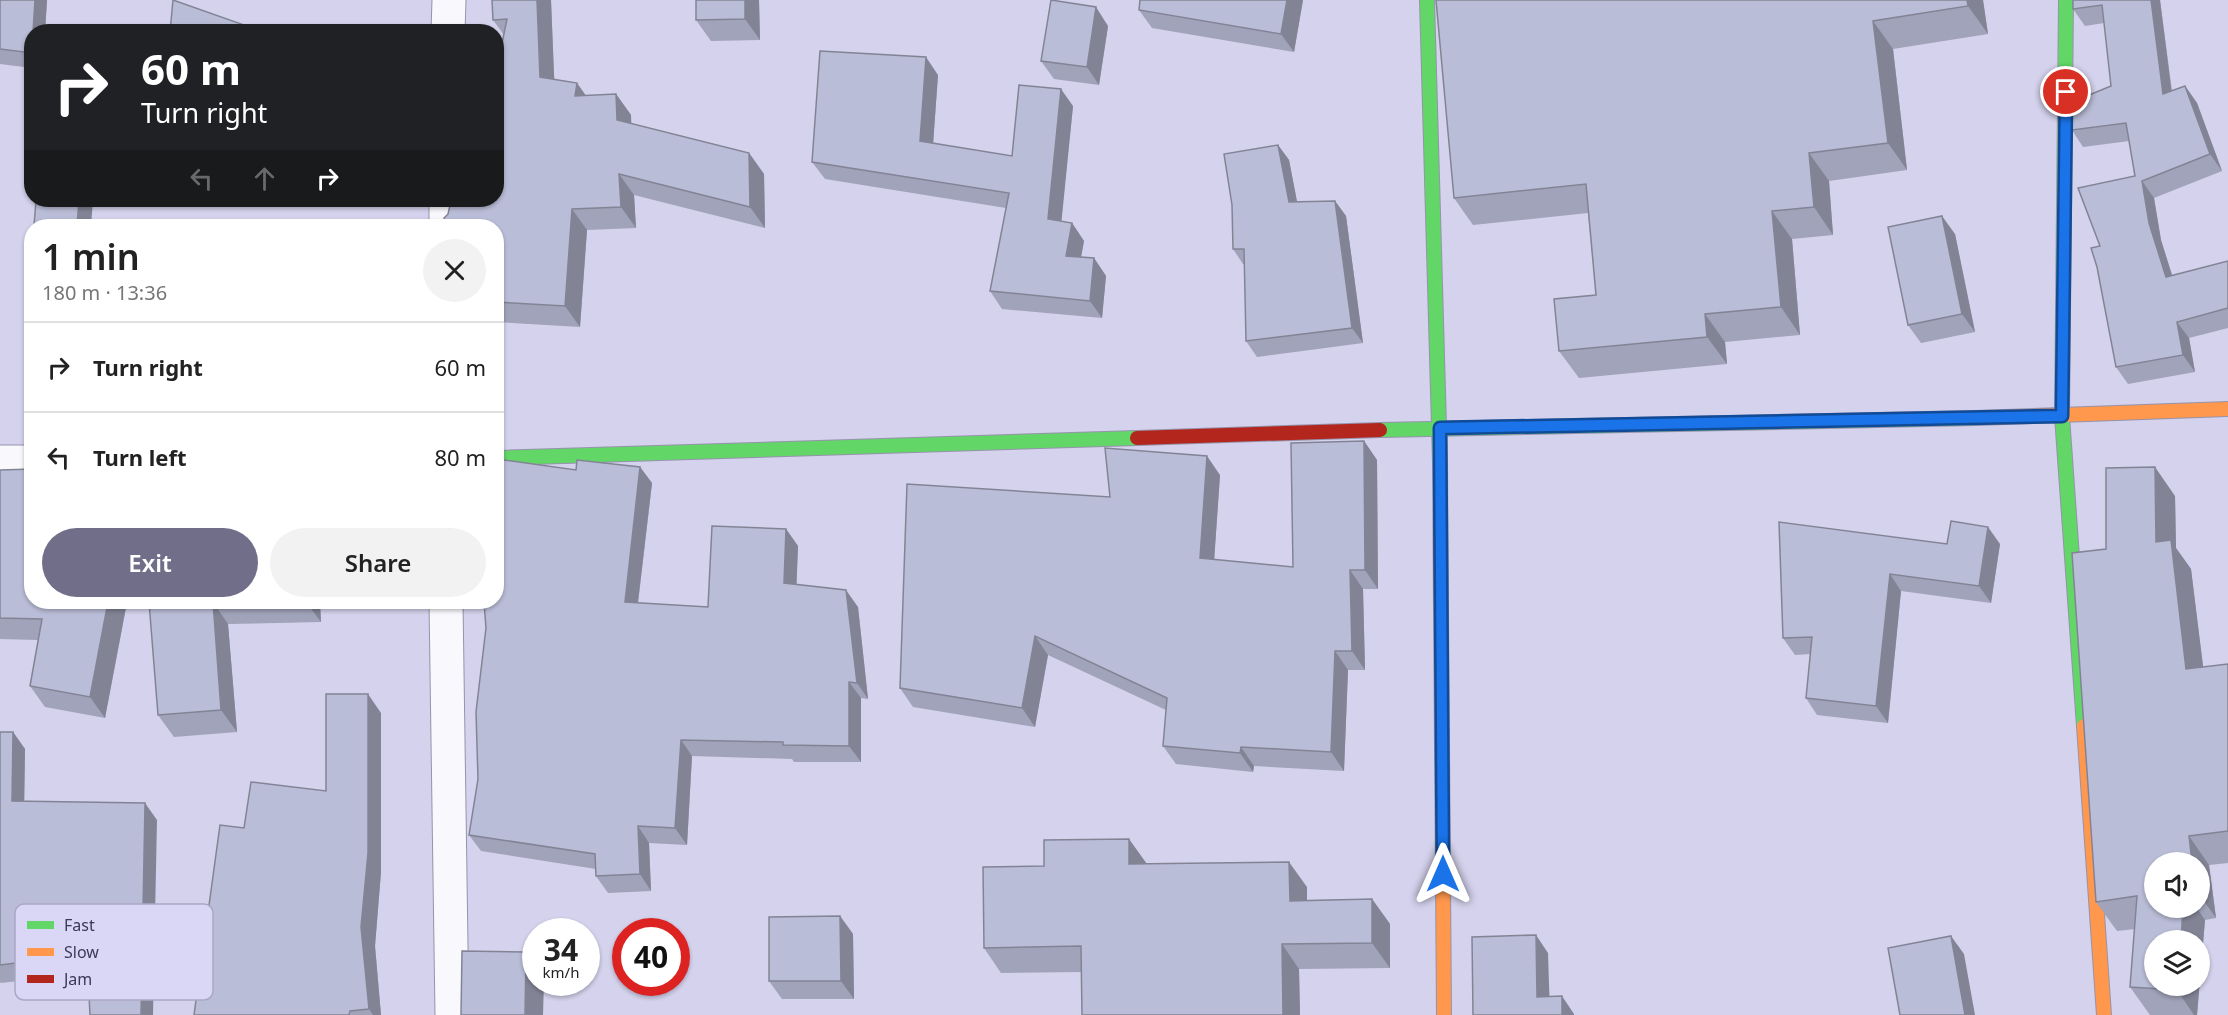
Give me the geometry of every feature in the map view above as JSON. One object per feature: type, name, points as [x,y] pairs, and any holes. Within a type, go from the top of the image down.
[{"type":"street","points":[[448,24],[449,0]]},
{"type":"street","points":[[1427,0],[1440,428],[1444,1015]]},
{"type":"street","points":[[2066,0],[2062,416],[2104,1015]]},
{"type":"street","points":[[504,458],[1440,428],[2062,416],[2228,409]]},
{"type":"street","points":[[0,462],[24,462]]},
{"type":"street","points":[[446,609],[452,1015]]},
{"type":"building","points":[[0,0],[35,0],[34,24],[24,24],[24,52],[0,49]]},
{"type":"building","points":[[173,0],[241,24],[171,24]]},
{"type":"building","points":[[492,0],[537,0],[540,77],[577,83],[575,96],[616,94],[617,120],[749,153],[750,207],[619,174],[621,207],[572,209],[565,306],[504,302],[504,219],[444,219],[450,207],[504,207],[504,34],[507,19],[493,20]]},
{"type":"building","points":[[696,0],[745,0],[745,19],[696,20]]},
{"type":"building","points":[[1051,0],[1096,7],[1087,67],[1041,61]]},
{"type":"building","points":[[1140,0],[1287,0],[1281,34],[1139,10]]},
{"type":"building","points":[[1436,0],[1967,0],[1968,6],[1873,21],[1888,143],[1809,153],[1814,207],[1772,211],[1781,307],[1705,314],[1707,337],[1559,351],[1554,299],[1596,295],[1586,184],[1454,198]]},
{"type":"building","points":[[2073,0],[2151,0],[2163,94],[2185,86],[2210,154],[2142,181],[2149,223],[2166,277],[2228,261],[2228,308],[2177,322],[2183,355],[2116,367],[2097,267],[2091,248],[2100,246],[2078,188],[2135,176],[2126,123],[2072,130],[2072,102],[2111,86],[2102,5],[2073,9]]},
{"type":"building","points":[[820,51],[926,57],[920,141],[1012,156],[1019,85],[1061,89],[1048,219],[1072,223],[1066,256],[1094,258],[1090,301],[990,291],[1009,193],[812,162]]},
{"type":"building","points":[[1278,145],[1289,202],[1335,201],[1352,328],[1246,341],[1244,249],[1233,249],[1232,205],[1224,154]]},
{"type":"building","points":[[35,207],[78,207],[78,219],[35,219]]},
{"type":"building","points":[[1942,216],[1962,314],[1908,325],[1888,227]]},
{"type":"building","points":[[1364,441],[1365,570],[1350,570],[1352,651],[1335,651],[1331,752],[1241,747],[1240,753],[1163,746],[1167,698],[1035,636],[1022,708],[900,688],[907,484],[1110,497],[1105,448],[1207,456],[1200,558],[1293,567],[1291,443]]},
{"type":"building","points":[[504,460],[576,470],[577,460],[640,467],[625,602],[708,607],[712,526],[786,529],[784,583],[846,590],[857,683],[849,682],[849,746],[681,740],[675,828],[638,826],[640,874],[596,876],[595,854],[469,835],[478,779],[476,712],[486,628],[485,609],[504,609]]},
{"type":"building","points":[[2155,467],[2156,542],[2171,540],[2186,669],[2228,664],[2228,831],[2189,836],[2191,852],[2144,852],[2144,918],[2182,918],[2182,930],[2144,930],[2144,988],[2130,987],[2137,896],[2096,902],[2072,553],[2106,549],[2106,468]]},
{"type":"building","points":[[24,469],[24,609],[107,609],[90,697],[30,686],[42,619],[0,618],[0,470]]},
{"type":"building","points":[[1951,521],[1988,527],[1979,586],[1890,574],[1876,706],[1806,698],[1812,637],[1783,638],[1779,522],[1947,544]]},
{"type":"building","points":[[150,609],[214,609],[221,710],[158,715]]},
{"type":"building","points":[[326,694],[368,694],[368,853],[361,927],[369,1009],[350,1011],[349,1015],[194,1015],[196,1000],[213,1000],[213,904],[209,904],[220,825],[244,828],[251,782],[326,791]]},
{"type":"building","points":[[0,732],[13,732],[12,801],[145,803],[143,904],[15,904],[15,963],[0,965]]},
{"type":"building","points":[[1129,839],[1129,864],[1289,862],[1290,901],[1372,899],[1372,943],[1282,944],[1283,1015],[1082,1015],[1081,946],[984,948],[983,867],[1044,866],[1044,840]]},
{"type":"building","points":[[840,916],[841,981],[769,981],[769,917]]},
{"type":"building","points":[[1536,935],[1537,997],[1562,996],[1562,1015],[1473,1015],[1472,937]]},
{"type":"building","points":[[1951,936],[1965,1015],[1900,1015],[1888,948]]},
{"type":"building","points":[[462,951],[522,952],[522,996],[525,996],[525,1015],[461,1015]]},
{"type":"building","points":[[89,1000],[141,1000],[141,1015],[90,1015]]},
{"type":"traffic: fast","points":[[1427,0],[1440,463]]},
{"type":"traffic: fast","points":[[2066,0],[2062,416],[2084,726]]},
{"type":"traffic: fast","points":[[1380,430],[1976,418]]},
{"type":"traffic: fast","points":[[504,458],[1137,438]]},
{"type":"traffic: slow","points":[[1976,418],[2228,409]]},
{"type":"traffic: slow","points":[[1441,611],[1444,1015]]},
{"type":"traffic: slow","points":[[2084,726],[2104,1015]]},
{"type":"traffic: jam","points":[[1137,438],[1380,430]]},
{"type":"traffic: jam","points":[[1440,463],[1441,611]]},
{"type":"route","points":[[1443,874],[1440,428],[2062,416],[2066,92]]}]
